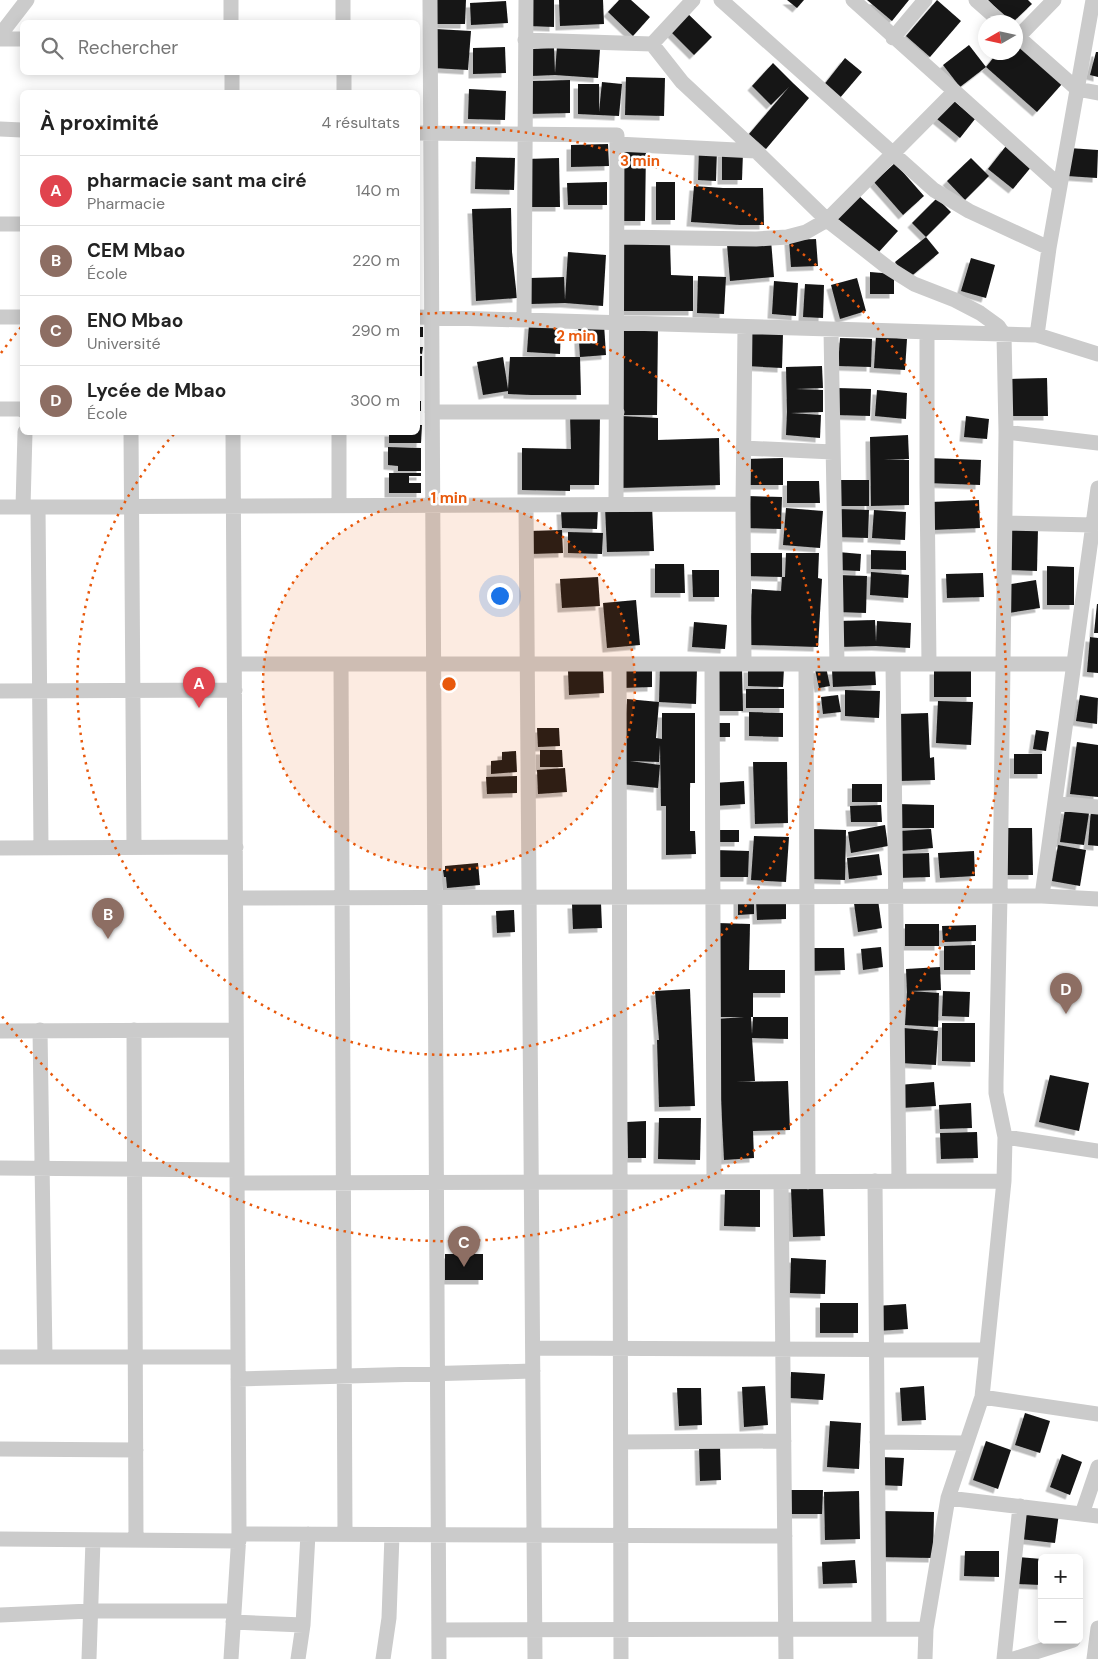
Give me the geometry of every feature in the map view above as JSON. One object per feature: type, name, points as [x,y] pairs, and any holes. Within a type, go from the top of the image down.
[{"type":"street","points":[[0,35],[27,0]]},
{"type":"street","points":[[231,0],[231,20]]},
{"type":"street","points":[[343,0],[343,20]]},
{"type":"street","points":[[430,0],[424,133],[424,317],[432,412],[439,1659]]},
{"type":"street","points":[[524,320],[526,0]]},
{"type":"street","points":[[525,40],[652,44],[693,0]]},
{"type":"street","points":[[721,0],[922,181],[949,200],[1049,248]]},
{"type":"street","points":[[853,0],[893,38],[1060,186]]},
{"type":"street","points":[[893,38],[925,0]]},
{"type":"street","points":[[976,0],[994,15]]},
{"type":"street","points":[[1023,30],[1054,0]]},
{"type":"street","points":[[1037,335],[1049,248],[1093,0]]},
{"type":"street","points":[[0,39],[20,39]]},
{"type":"street","points":[[1023,41],[1077,89],[1098,93]]},
{"type":"street","points":[[652,44],[682,82],[827,220],[887,267],[914,284],[955,300],[985,315],[998,326],[1004,335],[1006,432],[1004,664],[996,1082],[996,1093],[1005,1137],[1004,1181],[982,1397],[948,1498],[926,1629],[925,1659]]},
{"type":"street","points":[[232,75],[232,90]]},
{"type":"street","points":[[344,75],[344,90]]},
{"type":"street","points":[[617,237],[756,239],[787,237],[806,232],[827,220],[954,92]]},
{"type":"street","points":[[0,129],[20,130]]},
{"type":"street","points":[[424,133],[617,135],[616,504]]},
{"type":"street","points":[[617,144],[756,151]]},
{"type":"street","points":[[0,224],[20,224]]},
{"type":"street","points":[[0,317],[20,317]]},
{"type":"street","points":[[424,317],[1037,335],[1098,354]]},
{"type":"street","points":[[744,664],[743,448],[745,327]]},
{"type":"street","points":[[831,330],[837,664]]},
{"type":"street","points":[[927,333],[929,664]]},
{"type":"street","points":[[0,409],[20,409]]},
{"type":"street","points":[[432,412],[617,412]]},
{"type":"street","points":[[1006,432],[1098,443]]},
{"type":"street","points":[[25,435],[39,691],[41,848]]},
{"type":"street","points":[[131,435],[134,847]]},
{"type":"street","points":[[231,1659],[239,1538],[233,435]]},
{"type":"street","points":[[339,435],[339,506]]},
{"type":"street","points":[[743,448],[833,452]]},
{"type":"street","points":[[1042,896],[1074,664],[1093,561],[1093,525],[1098,488]]},
{"type":"street","points":[[526,504],[535,1659]]},
{"type":"street","points":[[0,507],[743,504]]},
{"type":"street","points":[[1004,523],[1093,525]]},
{"type":"street","points":[[235,664],[1074,664]]},
{"type":"street","points":[[341,664],[345,1534]]},
{"type":"street","points":[[619,664],[621,1659]]},
{"type":"street","points":[[712,664],[714,1182]]},
{"type":"street","points":[[806,664],[808,1182]]},
{"type":"street","points":[[893,664],[899,1181]]},
{"type":"street","points":[[0,692],[235,690]]},
{"type":"street","points":[[1055,803],[1098,807]]},
{"type":"street","points":[[0,848],[236,847]]},
{"type":"street","points":[[236,898],[1042,896],[1098,899]]},
{"type":"street","points":[[0,1030],[236,1030]]},
{"type":"street","points":[[40,1030],[45,1357]]},
{"type":"street","points":[[134,1030],[136,1540]]},
{"type":"street","points":[[1005,1137],[1098,1151]]},
{"type":"street","points":[[0,1168],[135,1169],[343,1183],[1004,1181]]},
{"type":"street","points":[[875,1181],[879,1628]]},
{"type":"street","points":[[781,1182],[786,1659]]},
{"type":"street","points":[[533,1348],[986,1350]]},
{"type":"street","points":[[0,1357],[238,1357]]},
{"type":"street","points":[[238,1379],[533,1371]]},
{"type":"street","points":[[982,1397],[1098,1414]]},
{"type":"street","points":[[621,1442],[784,1441]]},
{"type":"street","points":[[877,1442],[966,1443]]},
{"type":"street","points":[[0,1449],[136,1450]]},
{"type":"street","points":[[1082,1514],[1098,1467]]},
{"type":"street","points":[[948,1498],[1098,1516]]},
{"type":"street","points":[[1004,1659],[1020,1506]]},
{"type":"street","points":[[0,1539],[136,1540],[239,1538],[308,1534],[785,1536]]},
{"type":"street","points":[[298,1659],[303,1624],[308,1534]]},
{"type":"street","points":[[383,1659],[389,1618],[392,1534]]},
{"type":"street","points":[[89,1659],[93,1540]]},
{"type":"street","points":[[0,1615],[90,1611],[234,1616],[303,1624]]},
{"type":"street","points":[[1094,1659],[1098,1628]]},
{"type":"street","points":[[438,1630],[926,1629]]},
{"type":"street","points":[[1083,1637],[1098,1632]]},
{"type":"street","points":[[1014,1659],[1060,1644]]},
{"type":"building","points":[[435,0],[466,0],[465,24],[435,24]]},
{"type":"building","points":[[529,0],[554,0],[554,27],[529,26]]},
{"type":"building","points":[[559,0],[603,0],[604,24],[560,26]]},
{"type":"building","points":[[619,0],[631,0],[650,17],[633,36],[608,12]]},
{"type":"building","points":[[787,0],[804,0],[797,8]]},
{"type":"building","points":[[867,0],[909,0],[892,21]]},
{"type":"building","points":[[937,0],[961,21],[930,57],[906,36]]},
{"type":"building","points":[[988,0],[1028,0],[1032,4],[1020,15],[1003,15]]},
{"type":"building","points":[[506,1],[508,23],[471,25],[470,3]]},
{"type":"building","points":[[685,11],[712,37],[694,55],[668,29]]},
{"type":"building","points":[[436,29],[471,31],[468,70],[434,68]]},
{"type":"building","points":[[969,45],[978,57],[978,60],[981,60],[986,67],[960,87],[943,65]]},
{"type":"building","points":[[557,46],[600,49],[598,78],[555,75],[531,76],[530,49],[554,48],[555,73]]},
{"type":"building","points":[[505,47],[506,73],[473,74],[473,48]]},
{"type":"building","points":[[1023,49],[1062,84],[1037,112],[986,67],[992,60],[1023,60]]},
{"type":"building","points":[[1096,52],[1098,52],[1098,77],[1090,75]]},
{"type":"building","points":[[845,58],[862,72],[839,99],[823,86]]},
{"type":"building","points":[[773,63],[809,98],[766,149],[749,134],[789,87],[771,105],[752,86]]},
{"type":"building","points":[[626,77],[665,78],[664,116],[625,115]]},
{"type":"building","points":[[570,80],[570,113],[529,114],[529,81]]},
{"type":"building","points":[[602,82],[622,84],[619,116],[578,114],[578,84],[599,84],[599,112]]},
{"type":"building","points":[[469,89],[506,91],[505,120],[468,119]]},
{"type":"building","points":[[953,100],[975,119],[960,138],[937,119]]},
{"type":"building","points":[[608,144],[609,166],[571,167],[571,145]]},
{"type":"building","points":[[623,146],[646,147],[645,221],[622,221]]},
{"type":"building","points":[[1006,146],[1032,166],[1013,189],[988,169]]},
{"type":"building","points":[[1069,148],[1098,150],[1097,178],[1067,176]]},
{"type":"building","points":[[699,149],[717,149],[716,181],[698,180]]},
{"type":"building","points":[[722,152],[743,152],[742,180],[722,180]]},
{"type":"building","points":[[476,157],[515,158],[514,190],[475,189]]},
{"type":"building","points":[[559,158],[560,207],[527,207],[526,159]]},
{"type":"building","points":[[971,158],[989,176],[965,200],[947,181]]},
{"type":"building","points":[[895,163],[924,196],[903,215],[874,182]]},
{"type":"building","points":[[607,182],[607,205],[568,205],[567,183]]},
{"type":"building","points":[[656,182],[675,182],[675,220],[656,220]]},
{"type":"building","points":[[694,186],[763,188],[764,225],[691,222]]},
{"type":"building","points":[[858,195],[898,231],[877,254],[837,218]]},
{"type":"building","points":[[937,198],[951,212],[926,237],[912,223]]},
{"type":"building","points":[[511,208],[512,252],[517,298],[476,301],[472,209]]},
{"type":"building","points":[[926,237],[939,253],[908,279],[895,262]]},
{"type":"building","points":[[816,239],[818,266],[791,267],[789,240]]},
{"type":"building","points":[[771,240],[774,277],[730,281],[727,244]]},
{"type":"building","points":[[670,241],[671,275],[693,276],[693,311],[622,311],[622,242]]},
{"type":"building","points":[[568,252],[606,255],[603,306],[565,303],[531,304],[530,278],[564,277],[565,300]]},
{"type":"building","points":[[971,258],[995,265],[986,298],[961,291]]},
{"type":"building","points":[[870,272],[894,274],[894,294],[870,294]]},
{"type":"building","points":[[698,276],[726,277],[724,314],[697,313]]},
{"type":"building","points":[[857,278],[866,311],[840,319],[831,285]]},
{"type":"building","points":[[774,281],[798,283],[796,316],[772,314]]},
{"type":"building","points":[[805,284],[824,285],[823,318],[803,317]]},
{"type":"building","points":[[529,324],[561,326],[560,354],[527,352]]},
{"type":"building","points":[[604,324],[606,355],[580,357],[578,326]]},
{"type":"building","points":[[618,326],[658,326],[657,415],[618,415]]},
{"type":"building","points":[[420,327],[423,327],[423,337],[420,337]]},
{"type":"building","points":[[747,332],[783,334],[782,368],[746,366]]},
{"type":"building","points":[[876,336],[907,339],[905,370],[874,368]]},
{"type":"building","points":[[840,338],[872,339],[871,367],[838,366]]},
{"type":"building","points":[[420,347],[423,347],[422,354],[420,354]]},
{"type":"building","points":[[420,356],[422,356],[422,376],[420,376]]},
{"type":"building","points":[[503,357],[508,389],[510,357],[580,357],[581,395],[508,394],[508,391],[483,395],[477,362]]},
{"type":"building","points":[[822,366],[823,388],[796,389],[823,390],[823,412],[791,413],[821,415],[820,438],[786,435],[786,367]]},
{"type":"building","points":[[1047,378],[1048,416],[1011,416],[1010,379]]},
{"type":"building","points":[[837,388],[871,389],[870,416],[836,415]]},
{"type":"building","points":[[877,390],[907,393],[906,419],[875,416]]},
{"type":"building","points":[[570,414],[600,414],[599,485],[570,485],[570,491],[522,490],[522,448],[571,449]]},
{"type":"building","points":[[621,416],[658,418],[658,440],[719,438],[720,485],[620,488]]},
{"type":"building","points":[[966,416],[989,419],[987,439],[964,437]]},
{"type":"building","points":[[420,425],[422,425],[421,443],[389,443],[389,435],[420,435]]},
{"type":"building","points":[[908,435],[909,459],[884,460],[909,460],[909,505],[871,506],[870,437]]},
{"type":"building","points":[[388,447],[421,448],[421,471],[398,471],[398,466],[388,465]]},
{"type":"building","points":[[783,458],[783,485],[747,485],[747,459]]},
{"type":"building","points":[[928,458],[981,460],[980,485],[927,483]]},
{"type":"building","points":[[389,473],[421,473],[421,476],[409,476],[409,483],[421,483],[421,493],[389,493]]},
{"type":"building","points":[[834,480],[869,480],[869,506],[834,506]]},
{"type":"building","points":[[787,481],[819,481],[820,503],[787,503]]},
{"type":"building","points":[[747,496],[782,497],[781,529],[746,528]]},
{"type":"building","points":[[979,500],[980,528],[932,530],[931,502]]},
{"type":"building","points":[[652,505],[654,551],[607,552],[605,506]]},
{"type":"building","points":[[598,508],[597,529],[562,528],[561,510]]},
{"type":"building","points":[[786,508],[823,511],[820,548],[783,545]]},
{"type":"building","points":[[837,509],[869,510],[868,538],[836,537]]},
{"type":"building","points":[[874,510],[906,512],[905,540],[872,538]]},
{"type":"building","points":[[1009,528],[1038,529],[1037,571],[1008,570]]},
{"type":"building","points":[[562,530],[563,553],[530,554],[529,531]]},
{"type":"building","points":[[568,532],[603,533],[602,554],[568,553]]},
{"type":"building","points":[[871,550],[906,551],[906,570],[871,569]]},
{"type":"building","points":[[838,552],[861,554],[860,571],[837,570]]},
{"type":"building","points":[[747,553],[782,553],[782,577],[746,576]]},
{"type":"building","points":[[786,553],[819,553],[818,578],[822,579],[818,647],[750,645],[752,589],[781,591],[782,577],[785,577]]},
{"type":"building","points":[[655,564],[684,564],[685,593],[655,593]]},
{"type":"building","points":[[1047,566],[1074,567],[1074,605],[1047,605]]},
{"type":"building","points":[[692,570],[719,570],[719,597],[693,597]]},
{"type":"building","points":[[871,572],[909,575],[908,598],[870,595]]},
{"type":"building","points":[[983,573],[984,597],[947,598],[946,574]]},
{"type":"building","points":[[838,575],[867,576],[866,613],[837,612]]},
{"type":"building","points":[[598,577],[600,606],[562,608],[560,579]]},
{"type":"building","points":[[1036,580],[1040,608],[1009,613],[1005,585]]},
{"type":"building","points":[[636,600],[640,645],[607,648],[603,603]]},
{"type":"building","points":[[1097,604],[1098,633],[1094,633]]},
{"type":"building","points":[[875,620],[876,642],[877,621],[911,623],[910,648],[876,646],[839,647],[838,621]]},
{"type":"building","points":[[694,622],[727,625],[725,649],[692,647]]},
{"type":"building","points":[[1090,637],[1098,638],[1098,673],[1087,672]]},
{"type":"building","points":[[652,666],[652,687],[621,688],[620,667]]},
{"type":"building","points":[[660,666],[697,668],[696,704],[659,702]]},
{"type":"building","points":[[826,667],[830,686],[819,688],[815,669]]},
{"type":"building","points":[[716,668],[742,668],[743,711],[717,711]]},
{"type":"building","points":[[748,668],[784,668],[783,687],[748,686]]},
{"type":"building","points":[[875,668],[876,685],[833,687],[832,670]]},
{"type":"building","points":[[603,669],[604,693],[569,695],[568,671]]},
{"type":"building","points":[[934,670],[971,670],[971,697],[934,697]]},
{"type":"building","points":[[746,689],[784,689],[784,708],[746,708]]},
{"type":"building","points":[[845,690],[880,691],[879,718],[845,716]]},
{"type":"building","points":[[838,695],[841,712],[823,714],[821,697]]},
{"type":"building","points":[[1080,695],[1098,698],[1097,724],[1076,721]]},
{"type":"building","points":[[627,699],[659,702],[656,738],[662,739],[662,713],[695,713],[695,783],[690,783],[690,831],[695,831],[696,854],[666,855],[666,806],[661,806],[660,745],[659,762],[630,761],[660,765],[658,788],[621,784]]},
{"type":"building","points":[[938,701],[973,702],[971,745],[936,743]]},
{"type":"building","points":[[749,712],[783,713],[783,737],[749,736]]},
{"type":"building","points":[[928,713],[930,758],[934,757],[935,780],[900,781],[897,714]]},
{"type":"building","points":[[716,723],[730,723],[730,737],[716,737]]},
{"type":"building","points":[[537,728],[559,728],[560,746],[538,747]]},
{"type":"building","points":[[1036,730],[1049,732],[1046,751],[1033,749]]},
{"type":"building","points":[[1077,742],[1098,745],[1098,797],[1070,794]]},
{"type":"building","points":[[540,750],[562,750],[563,767],[540,767]]},
{"type":"building","points":[[516,751],[517,772],[491,774],[491,761],[502,760],[502,752]]},
{"type":"building","points":[[1014,754],[1042,754],[1042,774],[1014,774]]},
{"type":"building","points":[[753,762],[787,762],[788,823],[755,824]]},
{"type":"building","points":[[565,768],[567,792],[538,794],[537,770]]},
{"type":"building","points":[[517,776],[517,793],[487,794],[486,777]]},
{"type":"building","points":[[744,781],[745,804],[715,806],[714,783]]},
{"type":"building","points":[[852,784],[882,784],[882,802],[852,802]]},
{"type":"building","points":[[897,804],[934,805],[934,828],[897,828]]},
{"type":"building","points":[[881,805],[882,822],[851,822],[850,806]]},
{"type":"building","points":[[1065,809],[1089,813],[1084,845],[1060,842]]},
{"type":"building","points":[[1091,810],[1098,811],[1098,846],[1088,845]]},
{"type":"building","points":[[885,825],[888,846],[851,853],[848,832]]},
{"type":"building","points":[[1005,828],[1032,828],[1033,875],[1006,875]]},
{"type":"building","points":[[812,829],[846,830],[845,880],[811,879]]},
{"type":"building","points":[[931,829],[933,848],[901,851],[900,831]]},
{"type":"building","points":[[718,830],[739,830],[739,842],[718,842]]},
{"type":"building","points":[[754,836],[789,837],[786,882],[751,880]]},
{"type":"building","points":[[1058,845],[1086,850],[1080,886],[1052,881]]},
{"type":"building","points":[[714,850],[749,851],[748,877],[714,877]]},
{"type":"building","points":[[974,851],[975,876],[940,878],[938,853]]},
{"type":"building","points":[[929,853],[930,877],[897,878],[896,854]]},
{"type":"building","points":[[879,854],[882,875],[849,879],[847,858]]},
{"type":"building","points":[[478,863],[480,885],[447,888],[443,870],[445,870],[445,866]]},
{"type":"building","points":[[738,898],[754,898],[754,914],[738,915]]},
{"type":"building","points":[[786,898],[786,919],[757,920],[756,899]]},
{"type":"building","points":[[878,900],[882,928],[858,932],[854,903]]},
{"type":"building","points":[[601,903],[602,928],[573,929],[572,904]]},
{"type":"building","points":[[514,910],[515,932],[497,933],[496,911]]},
{"type":"building","points":[[717,923],[750,924],[749,970],[785,970],[785,993],[753,993],[753,1017],[788,1017],[788,1039],[752,1038],[755,1081],[736,1082],[788,1081],[790,1130],[753,1131],[754,1158],[724,1160],[717,1019],[744,1017],[717,1017]],"holes":[[[751,1017],[753,1017],[752,1034]]]},
{"type":"building","points":[[905,924],[939,924],[939,946],[905,946]]},
{"type":"building","points":[[976,925],[976,941],[943,942],[942,926]]},
{"type":"building","points":[[975,945],[975,970],[944,970],[944,946]]},
{"type":"building","points":[[881,947],[883,967],[863,970],[861,949]]},
{"type":"building","points":[[811,948],[844,948],[845,970],[811,971]]},
{"type":"building","points":[[940,967],[941,990],[910,991],[939,993],[938,1027],[905,1025],[906,969]]},
{"type":"building","points":[[690,989],[695,1106],[659,1107],[657,1040],[659,1040],[655,991]]},
{"type":"building","points":[[943,991],[970,992],[969,1017],[942,1016]]},
{"type":"building","points":[[942,1023],[975,1023],[975,1062],[942,1061]]},
{"type":"building","points":[[903,1028],[938,1031],[936,1065],[900,1063]]},
{"type":"building","points":[[1050,1075],[1089,1083],[1079,1131],[1039,1122]]},
{"type":"building","points":[[934,1082],[936,1106],[901,1108],[899,1085]]},
{"type":"building","points":[[971,1103],[972,1128],[940,1129],[939,1105]]},
{"type":"building","points":[[659,1118],[701,1118],[700,1160],[658,1159]]},
{"type":"building","points":[[646,1121],[646,1158],[628,1158],[627,1122]]},
{"type":"building","points":[[977,1132],[978,1158],[941,1159],[940,1133]]},
{"type":"building","points":[[823,1187],[825,1236],[793,1237],[791,1188]]},
{"type":"building","points":[[725,1190],[760,1190],[760,1227],[724,1226]]},
{"type":"building","points":[[445,1254],[483,1254],[483,1280],[445,1280]]},
{"type":"building","points":[[791,1258],[826,1260],[825,1294],[790,1293]]},
{"type":"building","points":[[820,1303],[858,1303],[858,1333],[820,1333]]},
{"type":"building","points":[[906,1304],[908,1329],[878,1331],[876,1306]]},
{"type":"building","points":[[791,1372],[825,1374],[823,1400],[790,1398]]},
{"type":"building","points":[[765,1386],[768,1425],[744,1427],[742,1387]]},
{"type":"building","points":[[924,1386],[926,1420],[902,1421],[900,1388]]},
{"type":"building","points":[[677,1388],[701,1388],[702,1425],[679,1426]]},
{"type":"building","points":[[1025,1413],[1050,1421],[1040,1453],[1015,1445]]},
{"type":"building","points":[[830,1421],[861,1423],[859,1469],[827,1467]]},
{"type":"building","points":[[986,1441],[1011,1450],[998,1489],[973,1480]]},
{"type":"building","points":[[720,1445],[721,1480],[700,1481],[699,1446]]},
{"type":"building","points":[[1062,1454],[1082,1462],[1070,1495],[1050,1487]]},
{"type":"building","points":[[880,1457],[904,1458],[902,1486],[878,1485]]},
{"type":"building","points":[[791,1490],[823,1490],[822,1514],[791,1514]]},
{"type":"building","points":[[859,1491],[860,1539],[825,1540],[824,1492]]},
{"type":"building","points":[[1024,1509],[1059,1513],[1055,1543],[1020,1539]]},
{"type":"building","points":[[880,1511],[934,1512],[933,1558],[879,1557]]},
{"type":"building","points":[[965,1551],[999,1551],[999,1577],[964,1576]]},
{"type":"building","points":[[1018,1557],[1038,1559],[1038,1585],[1017,1584]]},
{"type":"building","points":[[855,1560],[857,1583],[823,1584],[822,1562]]},
{"type":"place","name":"pharmacie sant ma ciré","points":[[199,708]]},
{"type":"place","name":"CEM Mbao","points":[[108,939]]},
{"type":"place","name":"Lycée de Mbao","points":[[1066,1014]]},
{"type":"place","name":"ENO Mbao","points":[[464,1267]]}]
